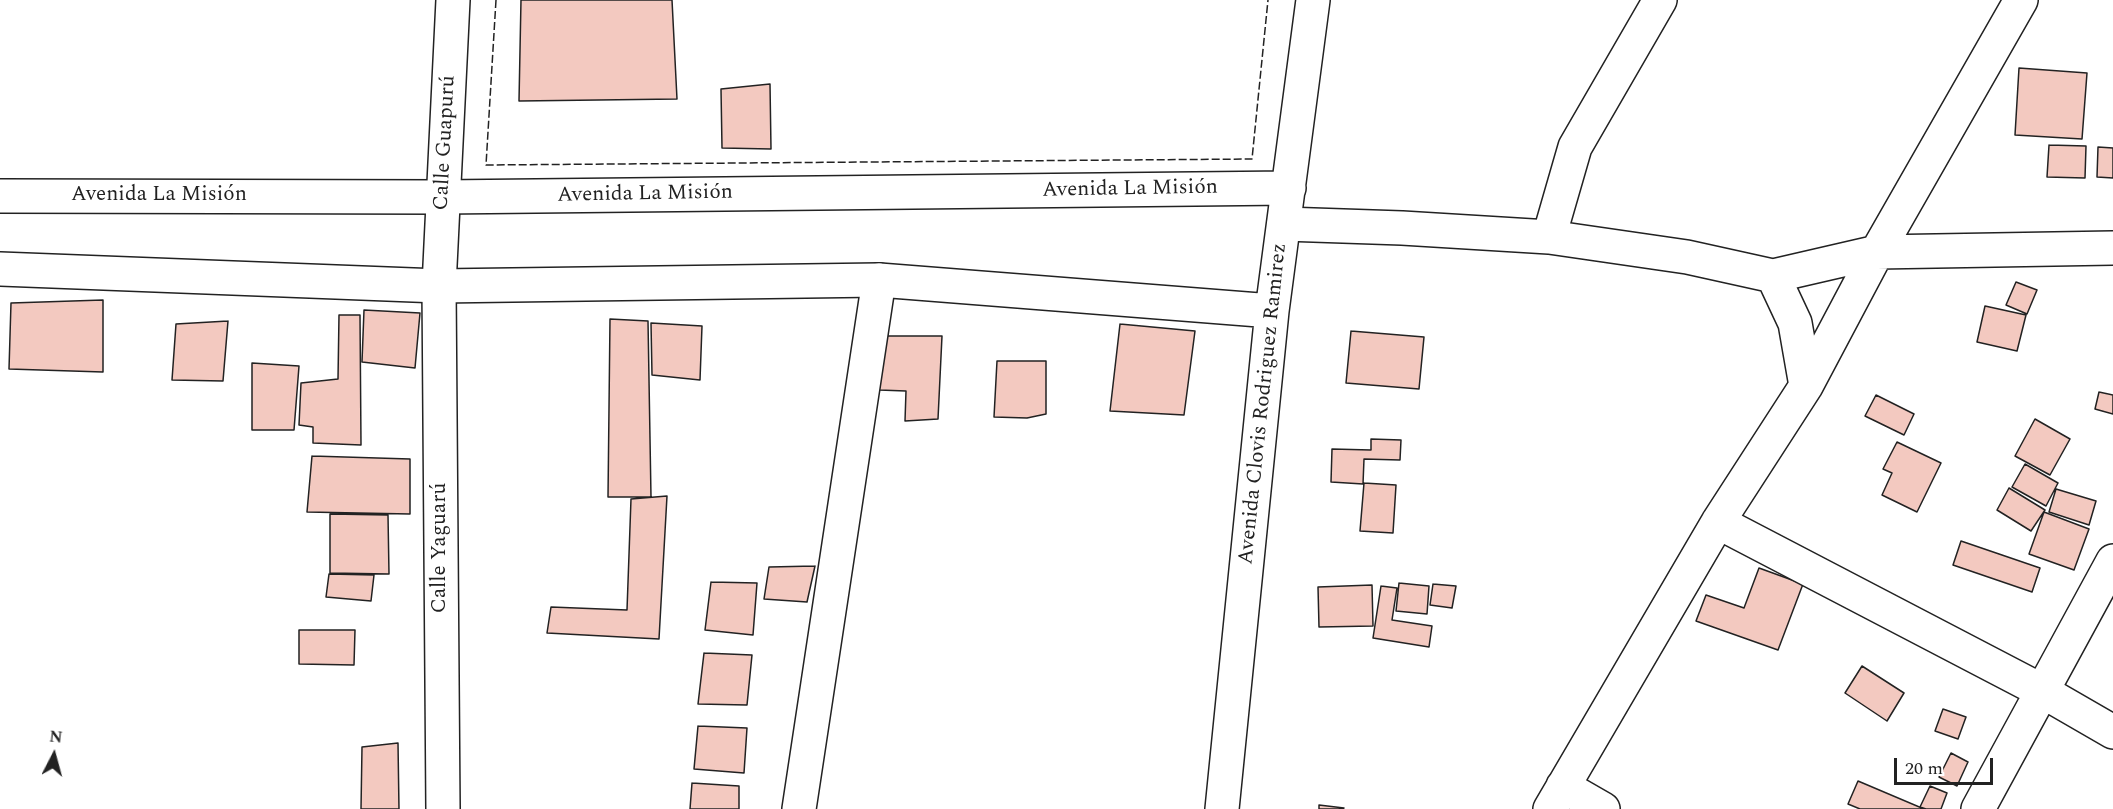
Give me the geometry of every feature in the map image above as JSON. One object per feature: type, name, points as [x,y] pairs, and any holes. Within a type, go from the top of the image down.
[{"type":"street","name":"Calle Guapurú","points":[[439,286],[453,0]]},
{"type":"street","name":"Avenida Clovis Rodriguez Ramirez","points":[[1222,809],[1272,311],[1312,0]]},
{"type":"street","points":[[1549,237],[1575,147],[1660,0]]},
{"type":"street","points":[[1603,809],[1556,798],[1718,522],[1806,386],[1876,252],[2021,0]]},
{"type":"street","name":"Avenida La Misión","points":[[0,196],[442,197],[1289,188]]},
{"type":"street","points":[[1284,224],[1549,237],[1687,257],[1773,276],[1876,252],[2113,248]]},
{"type":"street","points":[[0,269],[439,286],[879,280],[1272,311]]},
{"type":"street","points":[[1773,276],[1795,323],[1806,386]]},
{"type":"street","points":[[799,809],[879,280]]},
{"type":"street","name":"Calle Yaguarú","points":[[439,286],[443,809]]},
{"type":"street","points":[[1718,522],[2042,691],[2113,732]]},
{"type":"street","points":[[1978,809],[2113,561]]},
{"type":"building","points":[[521,0],[672,0],[677,99],[519,101]]},
{"type":"building","points":[[2019,68],[2087,73],[2082,139],[2015,135]]},
{"type":"building","points":[[770,84],[771,149],[722,148],[721,89]]},
{"type":"building","points":[[2049,145],[2086,146],[2085,178],[2047,177]]},
{"type":"building","points":[[2098,147],[2113,148],[2113,178],[2097,177]]},
{"type":"building","points":[[2016,282],[2037,290],[2027,314],[2006,305]]},
{"type":"building","points":[[103,300],[103,372],[9,369],[11,303]]},
{"type":"building","points":[[1985,306],[2026,315],[2017,351],[1977,342]]},
{"type":"building","points":[[364,310],[420,313],[415,368],[362,362]]},
{"type":"building","points":[[339,315],[360,315],[361,445],[313,443],[313,427],[299,425],[301,383],[338,379]]},
{"type":"building","points":[[610,319],[648,321],[651,497],[608,497]]},
{"type":"building","points":[[228,321],[223,381],[172,380],[176,324]]},
{"type":"building","points":[[651,323],[702,326],[700,380],[652,375]]},
{"type":"building","points":[[1120,324],[1195,331],[1184,415],[1110,411]]},
{"type":"building","points":[[1351,331],[1424,337],[1419,389],[1346,383]]},
{"type":"building","points":[[886,336],[942,336],[938,419],[905,421],[906,391],[879,390]]},
{"type":"building","points":[[997,361],[1046,361],[1046,414],[1027,418],[994,417]]},
{"type":"building","points":[[252,363],[299,366],[294,430],[252,430]]},
{"type":"building","points":[[2099,392],[2113,395],[2113,414],[2095,409]]},
{"type":"building","points":[[1876,395],[1914,414],[1904,435],[1865,416]]},
{"type":"building","points":[[2035,419],[2070,439],[2050,475],[2015,456]]},
{"type":"building","points":[[1371,439],[1401,440],[1400,460],[1364,459],[1363,484],[1331,482],[1332,449],[1371,450]]},
{"type":"building","points":[[1897,442],[1941,463],[1917,512],[1882,495],[1892,473],[1883,469]]},
{"type":"building","points":[[312,456],[410,459],[410,514],[307,512]]},
{"type":"building","points":[[2025,464],[2058,483],[2046,506],[2012,487]]},
{"type":"building","points":[[1364,483],[1396,485],[1393,533],[1360,531]]},
{"type":"building","points":[[2009,488],[2045,510],[2031,531],[1997,510]]},
{"type":"building","points":[[2056,489],[2096,501],[2089,525],[2049,512]]},
{"type":"building","points":[[667,496],[659,639],[547,633],[551,607],[627,610],[631,499]]},
{"type":"building","points":[[2044,512],[2089,529],[2074,570],[2029,554]]},
{"type":"building","points":[[330,514],[388,515],[389,574],[330,573]]},
{"type":"building","points":[[1961,541],[2040,568],[2032,592],[1953,565]]},
{"type":"building","points":[[815,566],[807,602],[764,599],[769,567]]},
{"type":"building","points":[[1759,568],[1803,584],[1778,650],[1696,621],[1706,595],[1744,608]]},
{"type":"building","points":[[329,574],[374,575],[371,601],[326,597]]},
{"type":"building","points":[[711,582],[757,583],[753,635],[705,630]]},
{"type":"building","points":[[1399,583],[1429,586],[1427,614],[1396,611]]},
{"type":"building","points":[[1433,584],[1456,586],[1452,608],[1430,605]]},
{"type":"building","points":[[1372,585],[1373,626],[1319,627],[1318,587]]},
{"type":"building","points":[[1381,586],[1397,588],[1392,620],[1432,626],[1429,647],[1373,638]]},
{"type":"building","points":[[299,630],[355,630],[354,665],[299,664]]},
{"type":"building","points":[[704,653],[752,655],[747,705],[698,704]]},
{"type":"building","points":[[1862,666],[1904,693],[1887,721],[1845,693]]},
{"type":"building","points":[[1943,709],[1966,717],[1958,739],[1935,731]]},
{"type":"building","points":[[698,726],[747,728],[744,773],[694,769]]},
{"type":"building","points":[[398,743],[399,809],[361,809],[362,747]]},
{"type":"building","points":[[1951,753],[1968,762],[1957,786],[1939,777]]},
{"type":"building","points":[[1858,781],[1924,809],[1860,809],[1848,804]]},
{"type":"building","points":[[692,783],[739,786],[739,809],[690,809]]},
{"type":"building","points":[[1930,786],[1947,793],[1941,809],[1920,807]]},
{"type":"building","points":[[1319,805],[1344,808],[1319,809]]},
{"type":"fence","points":[[496,0],[486,165],[1252,159],[1268,0]]}]
